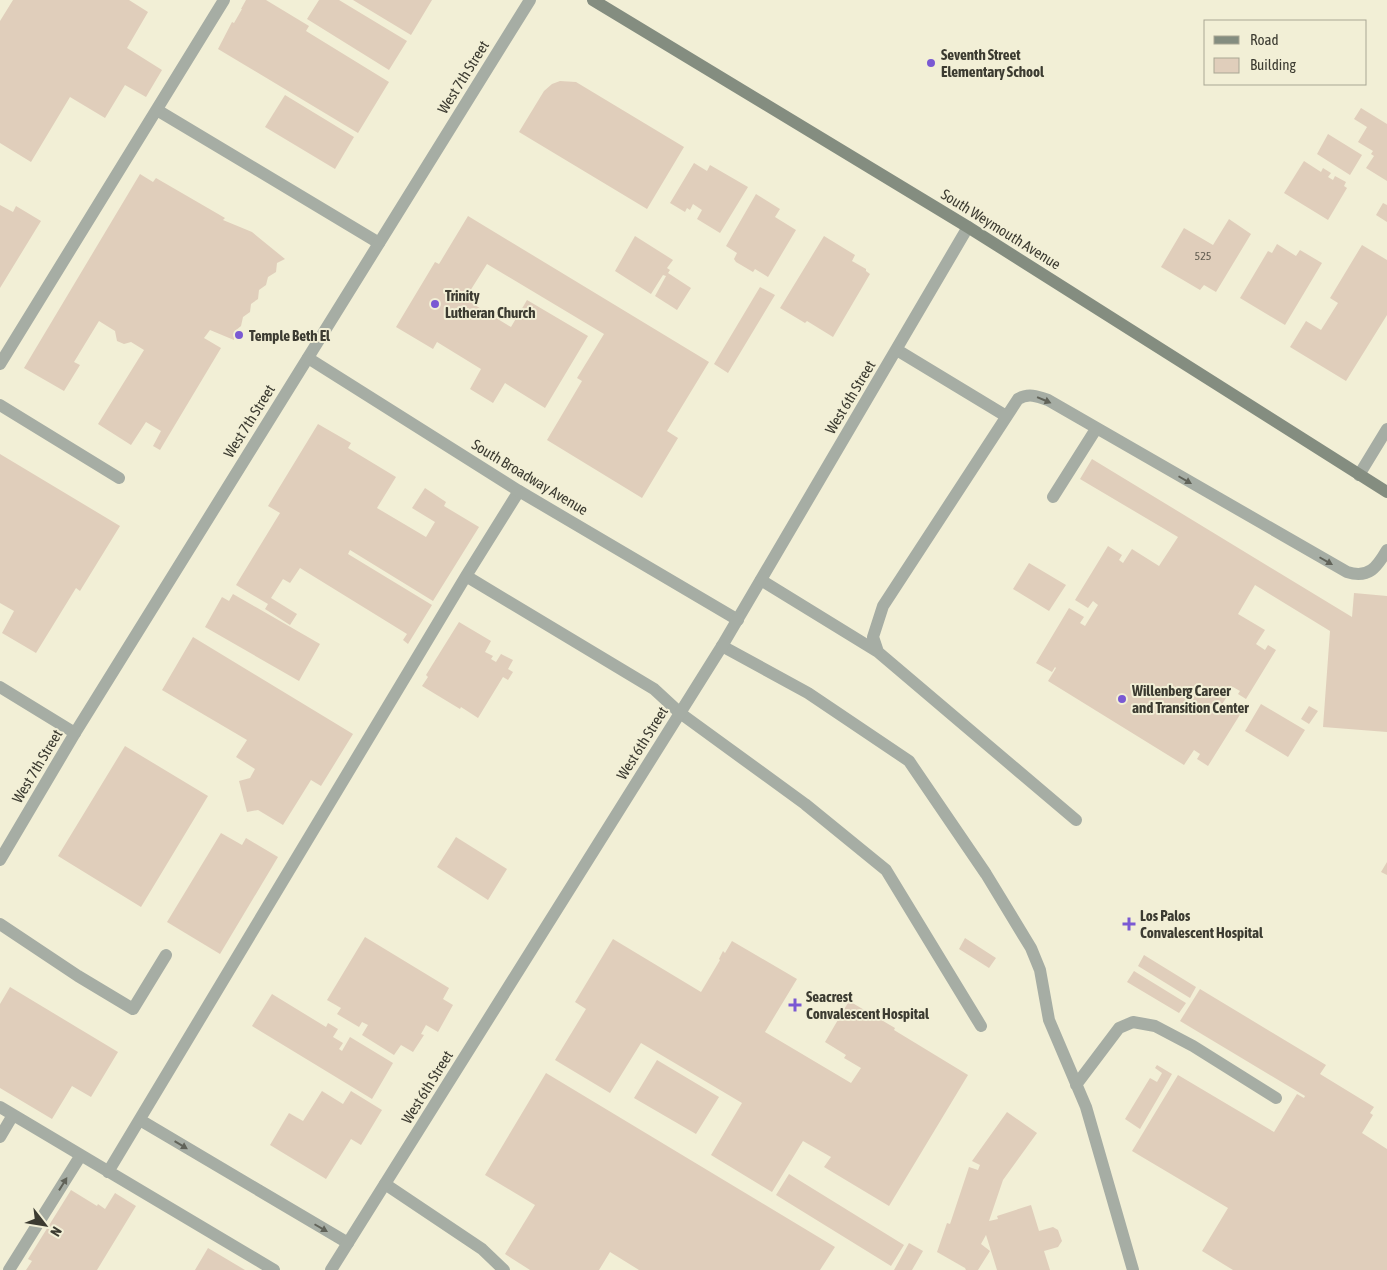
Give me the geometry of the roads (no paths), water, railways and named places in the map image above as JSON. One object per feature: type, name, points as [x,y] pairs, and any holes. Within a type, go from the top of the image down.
[{"type":"main road","name":"South Weymouth Avenue","points":[[593,0],[968,227],[1387,492]]},
{"type":"street","points":[[0,364],[224,0]]},
{"type":"street","name":"West 7th Street","points":[[0,860],[75,733],[530,0]]},
{"type":"street","points":[[157,110],[379,242]]},
{"type":"street","name":"West 6th Street","points":[[332,1270],[738,620],[968,227]]},
{"type":"street","points":[[897,350],[1006,416]]},
{"type":"street","name":"South Broadway Avenue","points":[[308,358],[519,491],[738,620]]},
{"type":"street","points":[[878,652],[873,637],[883,606],[1006,416],[1018,399],[1024,396],[1031,395],[1048,400],[1096,430],[1346,572],[1359,574],[1368,572],[1375,568],[1387,550]]},
{"type":"street","points":[[0,405],[119,478]]},
{"type":"street","points":[[1360,475],[1387,429]]},
{"type":"street","points":[[1053,497],[1096,430]]},
{"type":"street","points":[[108,1172],[519,491]]},
{"type":"street","points":[[466,576],[654,690],[680,713],[805,804],[886,870],[981,1026]]},
{"type":"street","points":[[761,580],[878,652],[1076,820]]},
{"type":"street","points":[[722,646],[808,692],[909,761],[986,874],[1030,948],[1040,970],[1049,1020],[1086,1107],[1133,1270]]},
{"type":"street","points":[[0,687],[75,733]]},
{"type":"street","points":[[0,924],[78,976],[133,1009],[166,956]]},
{"type":"street","points":[[1076,1085],[1120,1028],[1134,1022],[1155,1026],[1185,1042],[1276,1098]]},
{"type":"street","points":[[0,1108],[274,1270]]},
{"type":"street","points":[[0,1136],[13,1115]]},
{"type":"street","points":[[140,1120],[348,1243]]},
{"type":"street","points":[[9,1270],[81,1156]]},
{"type":"street","points":[[385,1184],[482,1249],[504,1270]]},
{"type":"place","name":"Seventh Street Elementary School","points":[[931,63]]},
{"type":"place","name":"Trinity Lutheran Church","points":[[435,304]]},
{"type":"place","name":"Temple Beth El","points":[[239,335]]},
{"type":"place","name":"Willenberg Career and Transition Center","points":[[1122,699]]},
{"type":"place","name":"Los Palos Convalescent Hospital","points":[[1129,924]]},
{"type":"place","name":"Seacrest Convalescent Hospital","points":[[795,1005]]}]
